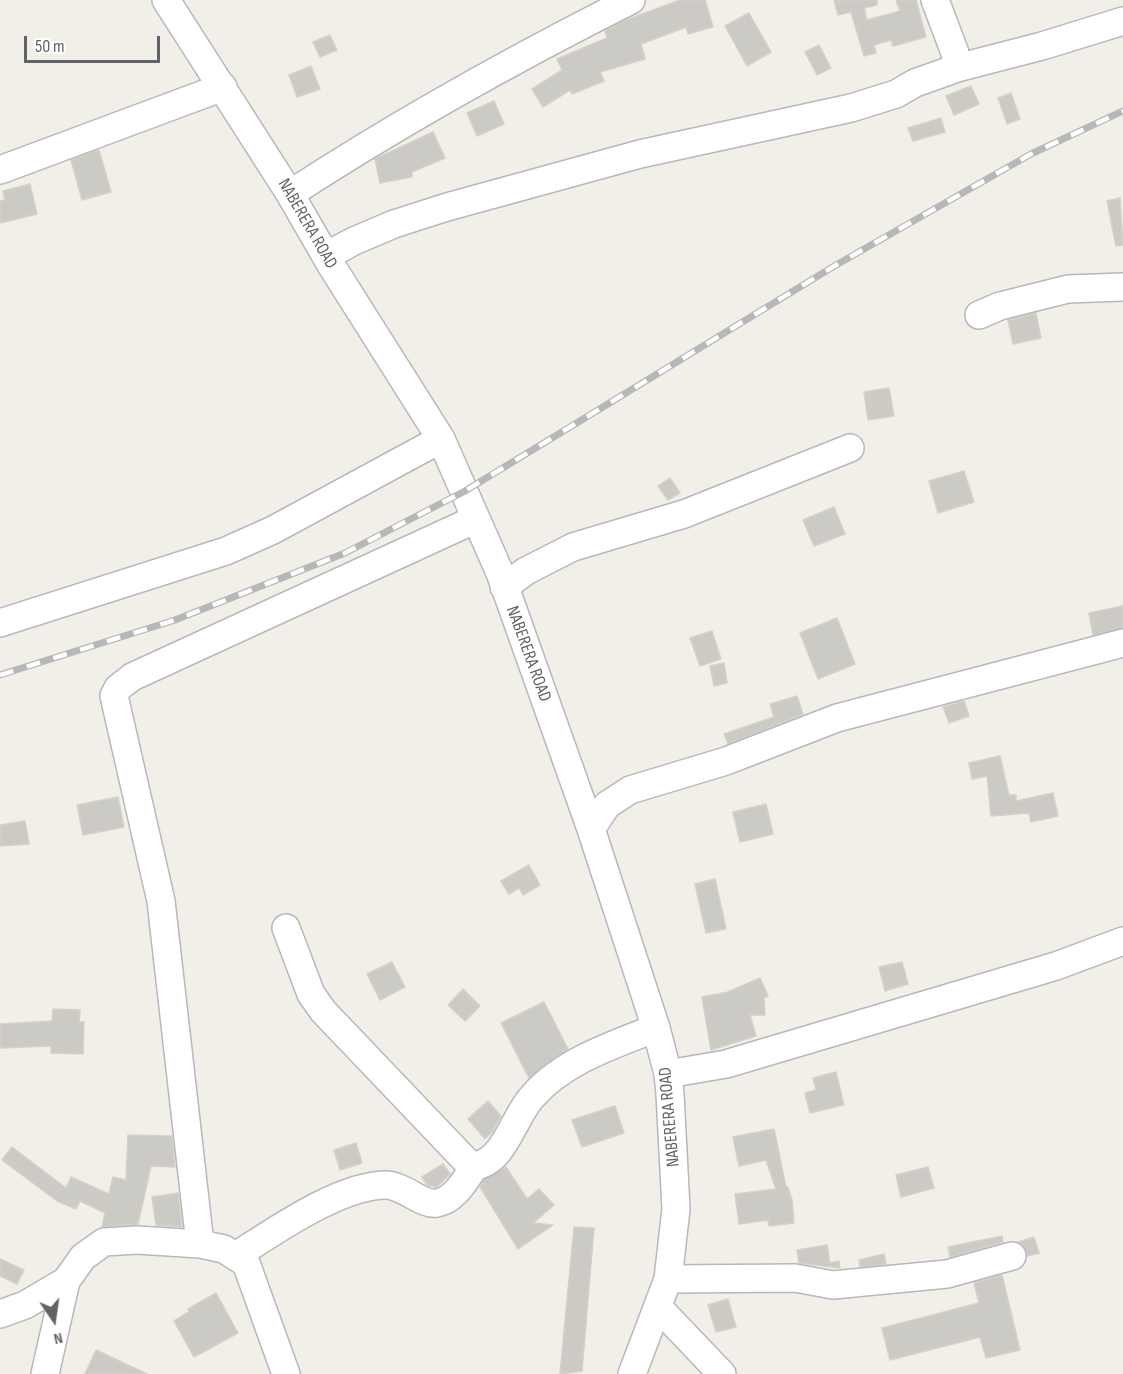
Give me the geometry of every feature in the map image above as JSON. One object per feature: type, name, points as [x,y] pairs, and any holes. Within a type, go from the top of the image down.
[{"type":"street","name":"NABERERA ROAD","points":[[166,0],[223,87],[441,439],[504,587],[591,829],[656,1028],[668,1074],[676,1209],[668,1279],[632,1374]]},
{"type":"street","points":[[290,194],[341,159],[567,32],[631,0]]},
{"type":"street","points":[[935,0],[955,53],[957,68]]},
{"type":"street","points":[[326,256],[394,224],[447,207],[640,154],[851,108],[896,94],[915,83],[957,68],[1123,21]]},
{"type":"street","points":[[0,170],[223,87]]},
{"type":"street","points":[[979,315],[1011,303],[1068,289],[1123,287]]},
{"type":"street","points":[[0,623],[226,551],[273,530],[441,439]]},
{"type":"street","points":[[504,587],[526,572],[573,547],[684,514],[850,448]]},
{"type":"street","points":[[200,1244],[161,901],[115,710],[114,696],[118,688],[132,677],[476,519]]},
{"type":"street","points":[[591,829],[607,805],[630,790],[726,761],[837,718],[1123,643]]},
{"type":"street","points":[[286,928],[311,994],[323,1011],[467,1162],[475,1166]]},
{"type":"street","points":[[668,1074],[726,1064],[1056,966],[1123,941]]},
{"type":"street","points":[[237,1255],[316,1206],[366,1189],[396,1185],[431,1204],[453,1196],[475,1166],[493,1159],[528,1101],[541,1086],[594,1053],[656,1028]]},
{"type":"street","points":[[45,1374],[66,1281],[83,1257],[104,1242],[117,1240],[200,1244],[237,1255],[246,1263],[256,1285],[286,1374]]},
{"type":"street","points":[[668,1279],[795,1278],[833,1285],[947,1274],[1012,1256]]},
{"type":"street","points":[[0,1314],[25,1305],[66,1281]]},
{"type":"street","points":[[658,1307],[722,1374]]},
{"type":"building","points":[[680,0],[705,0],[713,27],[688,34],[686,27],[641,44],[645,59],[600,72],[604,81],[572,94],[570,90],[543,107],[532,89],[562,70],[557,59],[607,38],[605,31],[626,20]]},
{"type":"building","points":[[834,0],[877,0],[877,5],[864,8],[867,20],[900,11],[896,0],[916,0],[926,37],[893,46],[891,40],[874,45],[876,53],[864,56],[851,12],[838,15]]},
{"type":"building","points":[[749,13],[771,52],[747,66],[725,26]]},
{"type":"building","points":[[330,35],[337,50],[320,57],[313,42]]},
{"type":"building","points":[[819,45],[831,68],[817,75],[805,52]]},
{"type":"building","points":[[311,66],[320,89],[297,97],[289,75]]},
{"type":"building","points":[[971,86],[979,104],[954,115],[946,96]]},
{"type":"building","points":[[1011,93],[1020,119],[1007,124],[998,98]]},
{"type":"building","points":[[494,101],[504,124],[477,136],[467,113]]},
{"type":"building","points":[[941,118],[945,132],[913,141],[908,128]]},
{"type":"building","points":[[433,132],[445,158],[412,172],[412,177],[380,183],[375,159]]},
{"type":"building","points":[[99,150],[111,192],[82,200],[71,160]]},
{"type":"building","points":[[30,184],[37,214],[0,223],[0,201],[5,200],[3,191]]},
{"type":"building","points":[[1120,198],[1123,245],[1116,246],[1107,201]]},
{"type":"building","points":[[1036,313],[1041,338],[1013,344],[1008,320]]},
{"type":"building","points":[[889,388],[894,416],[868,420],[864,392]]},
{"type":"building","points":[[964,471],[974,502],[938,513],[929,481]]},
{"type":"building","points":[[670,478],[680,493],[668,500],[658,486]]},
{"type":"building","points":[[834,507],[845,534],[814,546],[803,520]]},
{"type":"building","points":[[1123,606],[1123,628],[1093,635],[1089,613]]},
{"type":"building","points":[[837,618],[855,664],[818,679],[800,633]]},
{"type":"building","points":[[712,631],[721,659],[700,666],[690,638]]},
{"type":"building","points":[[724,663],[727,683],[714,686],[710,666]]},
{"type":"building","points":[[797,696],[803,714],[728,744],[724,734],[774,717],[770,704]]},
{"type":"building","points":[[964,701],[969,716],[949,723],[943,707]]},
{"type":"building","points":[[1000,756],[1009,795],[1016,795],[1016,801],[1053,793],[1058,816],[1031,822],[1029,813],[991,816],[987,776],[972,779],[969,763]]},
{"type":"building","points":[[118,797],[124,827],[83,835],[77,805]]},
{"type":"building","points":[[766,804],[773,834],[740,842],[733,812]]},
{"type":"building","points":[[25,821],[29,844],[0,846],[0,825]]},
{"type":"building","points":[[529,865],[540,885],[523,895],[519,888],[509,894],[501,881]]},
{"type":"building","points":[[715,879],[726,929],[706,933],[695,884]]},
{"type":"building","points":[[392,962],[405,987],[380,1000],[367,974]]},
{"type":"building","points":[[902,962],[908,984],[885,991],[879,967]]},
{"type":"building","points":[[760,978],[768,996],[764,998],[765,1015],[750,1015],[756,1036],[711,1050],[702,997],[728,992]]},
{"type":"building","points":[[463,989],[480,1006],[465,1021],[448,1005]]},
{"type":"building","points":[[544,1002],[568,1049],[529,1078],[501,1023]]},
{"type":"building","points":[[53,1009],[80,1010],[79,1022],[84,1022],[83,1054],[51,1053],[51,1046],[0,1048],[0,1024],[52,1021]]},
{"type":"building","points":[[836,1072],[844,1105],[810,1113],[805,1093],[816,1090],[813,1078]]},
{"type":"building","points":[[488,1101],[501,1116],[485,1139],[468,1119]]},
{"type":"building","points":[[615,1106],[624,1133],[582,1147],[572,1120]]},
{"type":"building","points":[[774,1129],[786,1187],[788,1187],[792,1200],[794,1223],[769,1226],[768,1220],[739,1224],[735,1194],[776,1189],[766,1160],[739,1166],[733,1137]]},
{"type":"building","points":[[128,1135],[172,1136],[175,1167],[151,1166],[138,1224],[102,1227],[105,1213],[80,1201],[76,1209],[57,1201],[2,1160],[12,1147],[66,1188],[71,1177],[109,1194],[113,1177],[126,1180]]},
{"type":"building","points":[[356,1143],[362,1163],[340,1170],[334,1150]]},
{"type":"building","points":[[443,1164],[450,1174],[437,1187],[427,1185],[422,1177]]},
{"type":"building","points":[[506,1167],[527,1199],[539,1189],[554,1205],[533,1223],[553,1225],[518,1249],[480,1187],[485,1179]]},
{"type":"building","points":[[928,1167],[934,1188],[901,1197],[896,1175]]},
{"type":"building","points":[[178,1193],[182,1227],[156,1225],[152,1197]]},
{"type":"building","points":[[574,1227],[594,1228],[582,1371],[560,1374]]},
{"type":"building","points":[[1002,1236],[1003,1242],[950,1257],[948,1247]]},
{"type":"building","points":[[1034,1237],[1039,1253],[1027,1256],[1023,1245],[1018,1242]]},
{"type":"building","points":[[827,1245],[830,1263],[839,1261],[840,1268],[799,1263],[797,1250]]},
{"type":"building","points":[[884,1254],[886,1264],[860,1267],[859,1260]]},
{"type":"building","points":[[0,1259],[24,1270],[17,1284],[0,1276]]},
{"type":"building","points":[[1002,1275],[1020,1350],[986,1358],[980,1337],[890,1360],[882,1328],[979,1303],[974,1283]]},
{"type":"building","points":[[216,1293],[238,1333],[194,1357],[174,1321],[189,1312],[188,1309]]},
{"type":"building","points":[[728,1299],[736,1327],[716,1332],[708,1305]]},
{"type":"building","points":[[96,1350],[147,1374],[85,1374]]},
{"type":"railway","points":[[0,675],[175,620],[345,553],[465,491],[836,265],[1031,154],[1123,111]]}]
